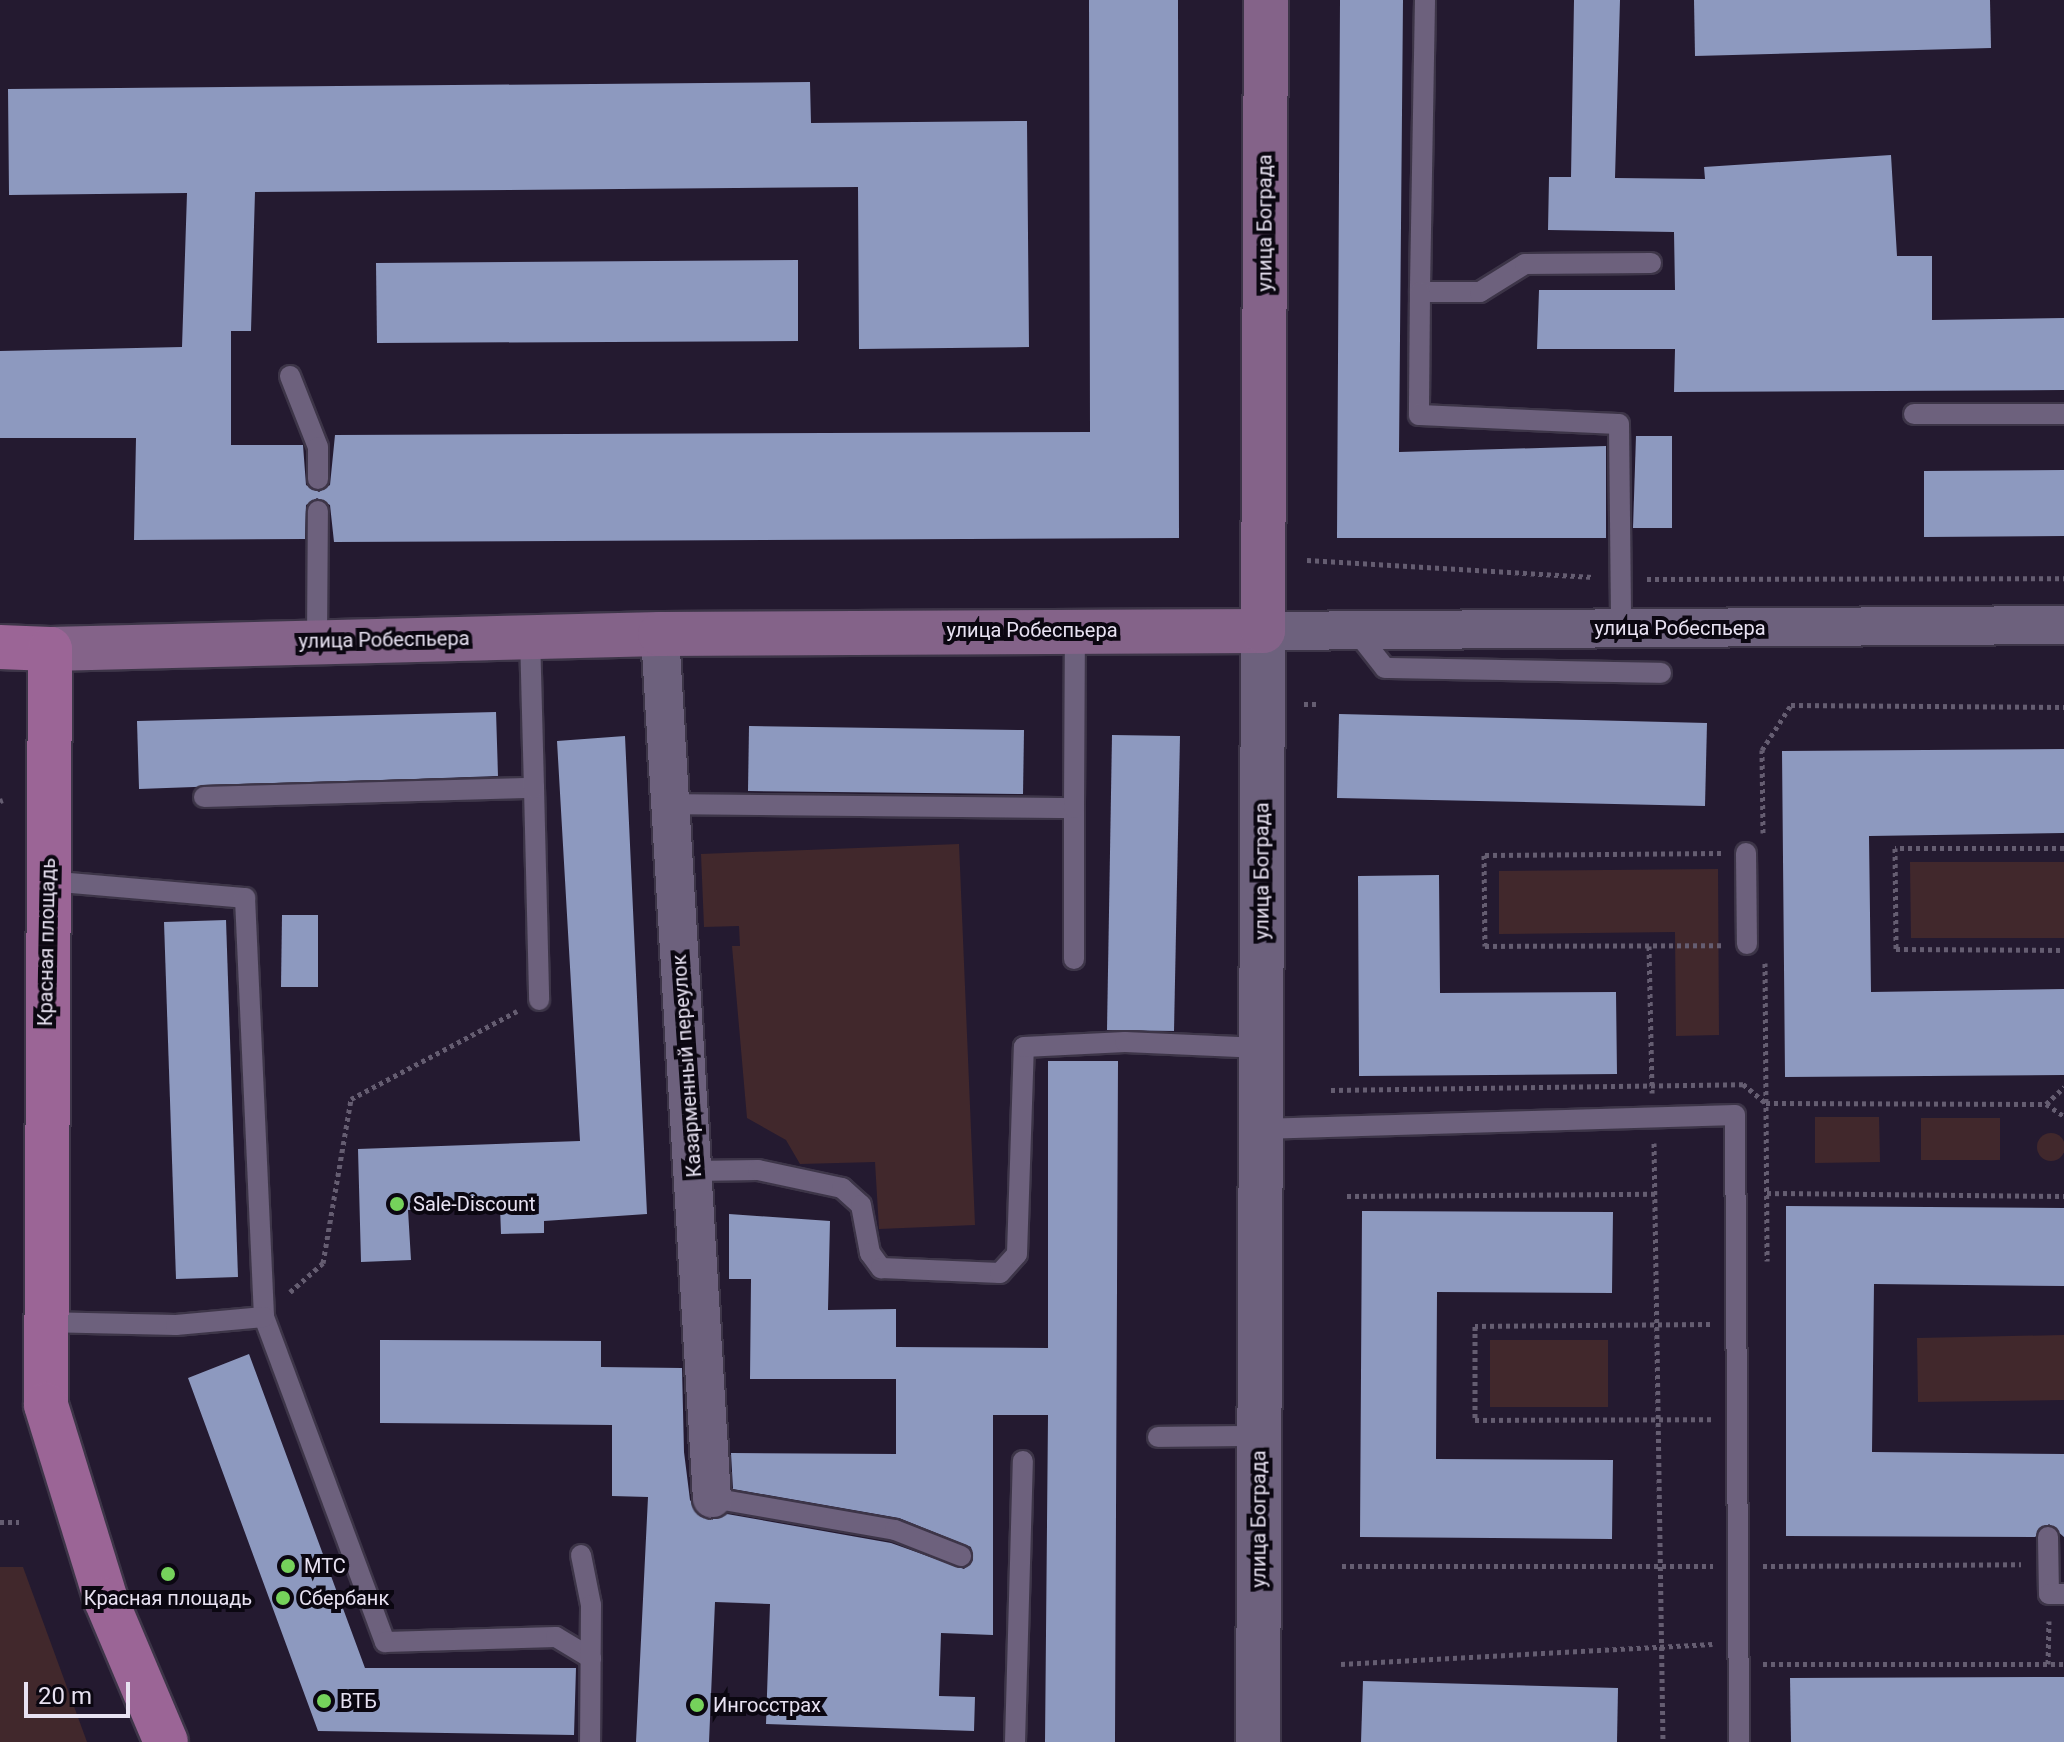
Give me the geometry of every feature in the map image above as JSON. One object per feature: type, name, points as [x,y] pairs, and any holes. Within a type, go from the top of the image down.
[{"type":"main road","name":"улица Бограда","points":[[1263,631],[1266,0]]},
{"type":"main road","name":"улица Робеспьера","points":[[0,647],[50,649],[317,641],[1075,628],[1263,631]]},
{"type":"main road","name":"Красная площадь","points":[[50,649],[42,1322],[46,1405],[62,1473],[166,1742]]},
{"type":"street","name":"улица Робеспьера","points":[[1263,631],[2064,625]]},
{"type":"street","name":"улица Бограда","points":[[1258,1742],[1263,631]]},
{"type":"street","name":"Казарменный переулок","points":[[660,634],[712,1498]]},
{"type":"lane","points":[[1425,0],[1419,415],[1619,424],[1621,628]]},
{"type":"lane","points":[[1420,292],[1480,292],[1525,264],[1651,263]]},
{"type":"lane","points":[[290,376],[318,447],[318,479]]},
{"type":"lane","points":[[1914,414],[2064,414]]},
{"type":"lane","points":[[317,641],[318,511]]},
{"type":"lane","points":[[1074,959],[1075,628]]},
{"type":"lane","points":[[1355,630],[1385,668],[1661,673]]},
{"type":"lane","points":[[530,637],[539,1000]]},
{"type":"lane","points":[[204,797],[534,788]]},
{"type":"lane","points":[[670,804],[1074,808]]},
{"type":"lane","points":[[1755,848],[1756,947]]},
{"type":"lane","points":[[47,881],[245,898],[264,1317],[385,1642],[556,1637],[591,1658]]},
{"type":"lane","points":[[694,1171],[758,1170],[842,1188],[861,1205],[870,1253],[881,1268],[1000,1273],[1017,1254],[1024,1047],[1125,1042],[1261,1048]]},
{"type":"lane","points":[[1261,1129],[1735,1115],[1735,1644],[1739,1742]]},
{"type":"lane","points":[[42,1322],[176,1325],[264,1317]]},
{"type":"lane","points":[[1158,1437],[1259,1436]]},
{"type":"lane","points":[[1015,1742],[1023,1461]]},
{"type":"lane","points":[[712,1498],[895,1530],[961,1556]]},
{"type":"lane","points":[[2048,1537],[2048,1564],[2056,1594]]},
{"type":"lane","points":[[581,1555],[591,1658],[590,1742]]},
{"type":"path","points":[[1307,560],[1622,579],[2064,578]]},
{"type":"path","points":[[1304,704],[1318,704]]},
{"type":"path","points":[[2064,707],[1791,705],[1762,750],[1755,848],[1484,855],[1485,946],[1756,947],[1767,1193],[2064,1196]]},
{"type":"path","points":[[2064,848],[1895,848],[1896,949],[2064,950]]},
{"type":"path","points":[[1649,946],[1656,1194],[1656,1421],[1663,1742]]},
{"type":"path","points":[[264,1317],[323,1263],[351,1099],[539,1000]]},
{"type":"path","points":[[2046,1104],[2064,1116]]},
{"type":"path","points":[[1347,1196],[1656,1194]]},
{"type":"path","points":[[1736,1324],[1475,1326],[1475,1420],[1737,1418]]},
{"type":"path","points":[[0,1522],[19,1522]]},
{"type":"path","points":[[1342,1566],[2048,1564]]},
{"type":"path","points":[[2048,1664],[2056,1594]]},
{"type":"path","points":[[1341,1664],[1660,1644],[1735,1644],[1765,1665],[2064,1664]]},
{"type":"shaded area","points":[[959,844],[975,1225],[879,1229],[875,1162],[800,1164],[786,1140],[747,1118],[732,946],[740,946],[739,926],[704,927],[701,854]]},
{"type":"shaded area","points":[[1910,862],[2064,862],[2064,938],[1911,938]]},
{"type":"shaded area","points":[[1718,869],[1719,1035],[1676,1036],[1675,932],[1499,934],[1499,871]]},
{"type":"shaded area","points":[[1815,1117],[1879,1117],[1880,1162],[1815,1163]]},
{"type":"shaded area","points":[[1921,1118],[2000,1118],[2000,1160],[1921,1160]]},
{"type":"shaded area","points":[[2051,1133],[2061,1137],[2065,1147],[2061,1157],[2051,1161],[2041,1157],[2037,1147],[2041,1137]]},
{"type":"shaded area","points":[[2064,1335],[2064,1400],[1918,1402],[1917,1338]]},
{"type":"shaded area","points":[[1490,1340],[1608,1340],[1608,1407],[1490,1407]]},
{"type":"shaded area","points":[[0,1567],[23,1567],[87,1742],[0,1742]]},
{"type":"building","points":[[1089,0],[1178,0],[1179,538],[334,542],[330,505],[317,498],[306,505],[305,539],[134,540],[136,438],[0,438],[0,351],[182,347],[187,193],[9,195],[8,89],[810,82],[811,123],[1027,121],[1029,347],[859,349],[858,187],[255,192],[251,331],[231,331],[231,445],[303,445],[306,485],[319,492],[330,485],[335,435],[1090,432]]},
{"type":"building","points":[[1340,0],[1403,0],[1399,452],[1606,446],[1606,538],[1337,538]]},
{"type":"building","points":[[1574,0],[1620,0],[1615,178],[1705,179],[1704,167],[1891,155],[1897,256],[1932,256],[1932,320],[2064,318],[2064,390],[1674,392],[1675,349],[1537,349],[1539,290],[1675,290],[1674,232],[1548,230],[1549,177],[1571,177]]},
{"type":"building","points":[[1694,0],[1990,0],[1991,48],[1695,56]]},
{"type":"building","points":[[798,260],[798,341],[377,343],[376,263]]},
{"type":"building","points":[[1636,436],[1672,436],[1672,528],[1633,528]]},
{"type":"building","points":[[2064,470],[2064,536],[1924,537],[1924,471]]},
{"type":"building","points":[[496,712],[498,776],[139,789],[137,721]]},
{"type":"building","points":[[1339,714],[1707,723],[1705,806],[1337,798]]},
{"type":"building","points":[[749,726],[1024,730],[1023,794],[748,791]]},
{"type":"building","points":[[1112,735],[1180,736],[1174,1031],[1107,1030]]},
{"type":"building","points":[[625,736],[647,1214],[544,1221],[544,1233],[501,1234],[500,1207],[408,1210],[411,1260],[361,1262],[358,1149],[580,1141],[557,741]]},
{"type":"building","points":[[2064,749],[2064,833],[1869,836],[1871,992],[2064,989],[2064,1075],[1785,1077],[1782,751]]},
{"type":"building","points":[[1439,875],[1440,993],[1616,992],[1617,1074],[1359,1076],[1358,876]]},
{"type":"building","points":[[282,915],[318,915],[318,987],[281,987]]},
{"type":"building","points":[[226,920],[238,1277],[176,1279],[164,922]]},
{"type":"building","points":[[1048,1061],[1118,1061],[1115,1742],[1045,1742],[1048,1415],[993,1415],[993,1635],[941,1633],[939,1696],[975,1697],[974,1731],[766,1724],[770,1604],[715,1602],[709,1742],[636,1742],[648,1497],[612,1496],[612,1425],[380,1423],[380,1340],[601,1341],[601,1367],[682,1368],[684,1452],[690,1500],[702,1517],[727,1514],[891,1543],[964,1569],[973,1560],[971,1547],[899,1518],[733,1489],[731,1453],[896,1454],[896,1379],[750,1379],[751,1279],[729,1279],[729,1214],[830,1221],[828,1310],[896,1309],[896,1347],[1048,1348]]},
{"type":"building","points":[[1786,1206],[2064,1208],[2064,1286],[1874,1284],[1872,1452],[2064,1454],[2064,1537],[2049,1524],[2035,1537],[1786,1536]]},
{"type":"building","points":[[1362,1211],[1613,1212],[1612,1293],[1437,1292],[1436,1459],[1613,1460],[1612,1539],[1360,1537]]},
{"type":"building","points":[[249,1354],[365,1668],[576,1668],[574,1735],[318,1731],[188,1378]]},
{"type":"building","points":[[2064,1677],[2064,1742],[1791,1742],[1790,1678]]},
{"type":"building","points":[[1363,1681],[1618,1688],[1617,1742],[1361,1742]]},
{"type":"place","name":"Sale-Discount","points":[[397,1204]]},
{"type":"place","name":"МТС","points":[[288,1566]]},
{"type":"place","name":"Красная площадь","points":[[168,1574]]},
{"type":"place","name":"Сбербанк","points":[[283,1598]]},
{"type":"place","name":"ВТБ","points":[[324,1701]]},
{"type":"place","name":"Ингосстрах","points":[[697,1705]]}]
